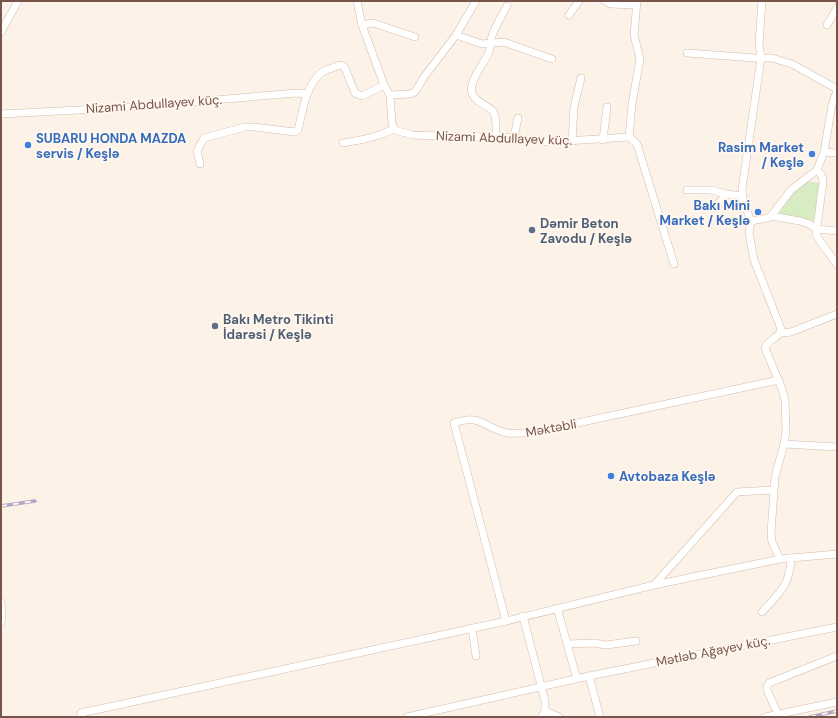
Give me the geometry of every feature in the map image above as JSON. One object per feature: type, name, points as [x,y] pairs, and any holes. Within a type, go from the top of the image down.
[{"type":"street","points":[[1,32],[18,1]]},
{"type":"street","points":[[344,143],[368,139],[394,129],[392,123],[390,95],[384,85],[362,25],[357,1]]},
{"type":"street","points":[[390,95],[413,94],[428,71],[456,34],[476,1]]},
{"type":"street","points":[[569,15],[579,1]]},
{"type":"street","points":[[605,1],[610,4],[637,3],[634,35],[640,60],[632,104],[629,137],[637,144],[674,264]]},
{"type":"street","points":[[762,1],[759,44],[761,58],[742,196],[750,221],[749,233],[754,260],[781,329],[781,333]]},
{"type":"street","points":[[496,136],[495,116],[492,111],[474,98],[471,88],[489,52],[494,32],[507,6]]},
{"type":"street","points":[[828,25],[837,8]]},
{"type":"street","points":[[362,25],[373,23],[415,37]]},
{"type":"street","points":[[456,34],[482,44],[504,42],[552,59]]},
{"type":"street","points":[[687,54],[772,58],[792,64],[837,89],[832,105],[824,152],[817,170],[791,190],[772,216],[750,221]]},
{"type":"street","points":[[200,164],[197,151],[204,138],[245,127],[294,132],[298,130],[307,94],[315,80],[322,72],[340,65],[343,66],[356,93],[362,96],[384,85]]},
{"type":"street","points":[[572,141],[574,107],[581,78]]},
{"type":"street","name":"Nizami Abdullayev küç.","points":[[1,114],[118,108],[297,93],[307,94]]},
{"type":"street","points":[[603,140],[607,107]]},
{"type":"street","points":[[514,137],[518,118]]},
{"type":"street","name":"Nizami Abdullayev küç.","points":[[394,129],[413,135],[514,137],[538,142],[603,140],[629,137]]},
{"type":"street","points":[[824,152],[837,153]]},
{"type":"street","points":[[817,170],[822,176],[823,182],[816,229],[818,239],[831,254],[837,265]]},
{"type":"street","points":[[687,190],[711,190],[742,196]]},
{"type":"street","points":[[714,206],[726,194]]},
{"type":"street","points":[[772,216],[800,221],[809,224],[816,229],[837,231]]},
{"type":"street","points":[[780,559],[772,542],[771,533],[775,477],[786,431],[785,400],[779,380],[765,348],[769,341],[781,333],[791,332],[837,314]]},
{"type":"street","name":"Məktəbli","points":[[506,620],[454,423],[468,419],[476,420],[508,433],[535,432],[779,380]]},
{"type":"street","points":[[784,444],[837,447]]},
{"type":"street","points":[[654,585],[737,492],[742,490],[774,490]]},
{"type":"street","points":[[80,717],[81,713],[472,628],[654,585],[780,559],[837,554]]},
{"type":"street","points":[[762,612],[785,585],[790,571],[791,558]]},
{"type":"street","points":[[1,603],[1,623]]},
{"type":"street","points":[[557,608],[577,679]]},
{"type":"street","points":[[523,616],[545,701],[544,714],[559,717]]},
{"type":"street","name":"Mətləb Ağayev küç.","points":[[407,717],[589,676],[837,627]]},
{"type":"street","points":[[472,628],[476,656]]},
{"type":"street","points":[[568,644],[594,643],[606,645],[636,642]]},
{"type":"street","points":[[778,714],[767,690],[769,683],[837,656]]},
{"type":"street","points":[[589,676],[600,717]]},
{"type":"street","points":[[765,717],[837,702]]},
{"type":"green space","points":[[807,181],[820,183],[814,221],[779,214],[788,198]]},
{"type":"railway","points":[[1,506],[35,501]]},
{"type":"railway","points":[[810,717],[837,711]]},
{"type":"place","name":"SUBARU HONDA MAZDA servis / Keşlə","points":[[28,145]]},
{"type":"place","name":"Rasim Market / Keşlə","points":[[812,154]]},
{"type":"place","name":"Bakı Mini Market / Keşlə","points":[[758,212]]},
{"type":"place","name":"Dəmir Beton Zavodu / Keşlə","points":[[532,230]]},
{"type":"place","name":"Bakı Metro Tikinti İdarəsi / Keşlə","points":[[215,326]]},
{"type":"place","name":"Avtobaza Keşlə","points":[[611,476]]}]
